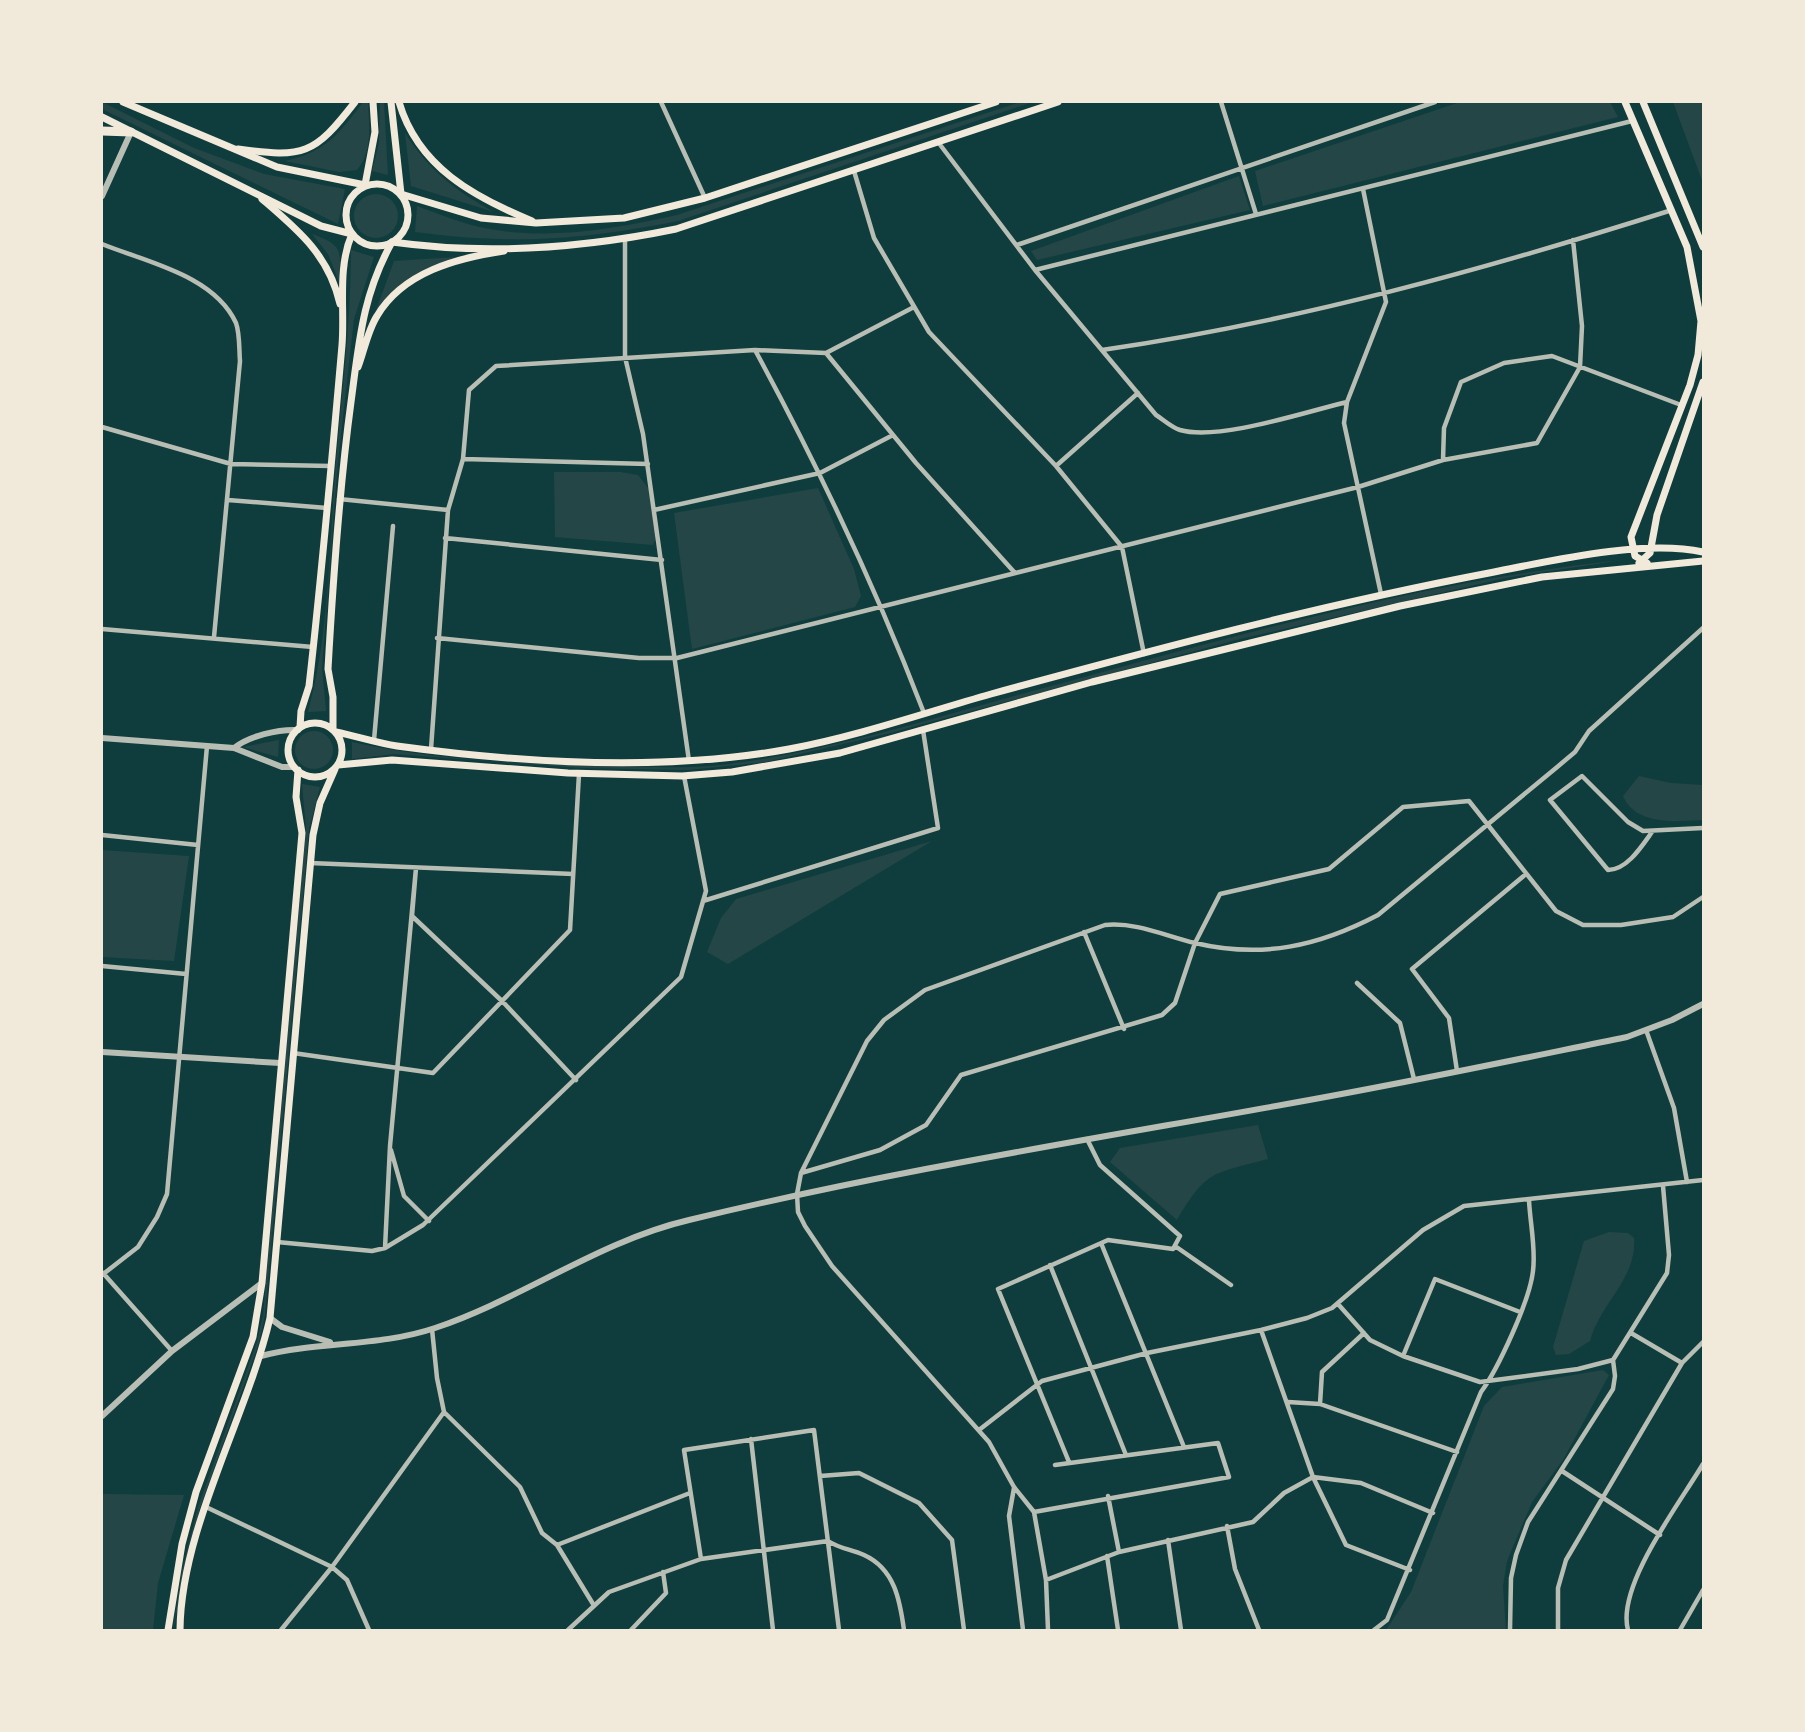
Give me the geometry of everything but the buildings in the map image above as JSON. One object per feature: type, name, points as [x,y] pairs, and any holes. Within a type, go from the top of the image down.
[{"type":"highway","points":[[102,131],[131,132]]},
{"type":"main road","points":[[123,102],[277,167],[365,185],[386,184],[401,194],[481,218],[536,223],[624,219],[705,198],[996,102]]},
{"type":"main road","points":[[228,148],[284,155],[312,148],[329,136],[355,102]]},
{"type":"main road","points":[[168,1630],[182,1544],[196,1492],[253,1337],[262,1283],[302,833],[296,797],[296,769],[288,749],[299,728],[309,686],[314,647],[344,319],[344,253],[352,234],[345,219],[345,209],[356,191],[365,185],[375,132],[373,102]]},
{"type":"main road","points":[[180,1630],[191,1560],[206,1507],[261,1356],[270,1318],[310,863],[320,803],[343,752],[334,731],[333,695],[328,669],[339,499],[360,321],[379,268],[392,243],[406,228],[408,218],[408,207],[401,194],[391,102]]},
{"type":"main road","points":[[399,102],[418,142],[449,177],[495,206],[536,223]]},
{"type":"main road","points":[[102,117],[321,226],[352,234],[372,246],[392,243],[471,249],[625,239],[708,220],[1058,102]]},
{"type":"main road","points":[[1625,102],[1687,247],[1700,302],[1698,355],[1631,537],[1632,551],[1642,561],[1652,564]]},
{"type":"main road","points":[[1643,102],[1703,247]]},
{"type":"main road","points":[[258,195],[307,238],[323,258],[337,288],[344,319]]},
{"type":"main road","points":[[354,381],[377,316],[412,280],[456,260],[537,246]]},
{"type":"main road","points":[[1626,567],[1642,561],[1651,549],[1657,515],[1703,382]]},
{"type":"main road","points":[[299,728],[317,723],[334,731],[431,749],[572,760],[689,762],[745,757],[852,736],[1144,654],[1381,594],[1552,561],[1678,546],[1703,552]]},
{"type":"main road","points":[[296,769],[319,778],[337,767],[392,760],[579,773],[684,776],[776,765],[840,752],[1307,627],[1542,577],[1703,561]]},
{"type":"street","points":[[662,102],[705,198]]},
{"type":"street","points":[[1221,102],[1256,215]]},
{"type":"street","points":[[1017,245],[1435,102]]},
{"type":"street","points":[[1035,270],[1633,121]]},
{"type":"street","points":[[102,196],[131,132]]},
{"type":"street","points":[[938,142],[1035,270],[1156,415],[1177,429],[1193,433],[1220,432],[1347,402]]},
{"type":"street","points":[[854,171],[874,238],[929,332],[1056,466],[1122,547],[1144,654]]},
{"type":"street","points":[[1363,189],[1386,290],[1380,320],[1347,402],[1344,423],[1381,594]]},
{"type":"street","points":[[1102,350],[1200,336],[1496,264],[1672,210]]},
{"type":"street","points":[[625,239],[625,357],[648,464],[677,658],[689,762]]},
{"type":"street","points":[[437,638],[639,658],[677,658],[1358,487],[1443,460],[1537,443],[1580,367],[1582,326],[1573,240]]},
{"type":"street","points":[[102,244],[184,277],[216,294],[236,324],[240,361],[214,637]]},
{"type":"street","points":[[431,749],[448,510],[463,459],[469,390],[496,366],[755,350],[826,354],[914,307]]},
{"type":"street","points":[[755,350],[820,472],[882,607],[925,714]]},
{"type":"street","points":[[826,354],[1015,574]]},
{"type":"street","points":[[1443,460],[1444,428],[1461,382],[1504,363],[1552,356],[1681,405]]},
{"type":"street","points":[[1056,466],[1138,393]]},
{"type":"street","points":[[102,427],[231,464],[331,466]]},
{"type":"street","points":[[654,510],[820,472],[893,435]]},
{"type":"street","points":[[463,459],[648,464]]},
{"type":"street","points":[[339,499],[448,510]]},
{"type":"street","points":[[228,500],[327,508]]},
{"type":"street","points":[[374,740],[393,526]]},
{"type":"street","points":[[446,538],[662,560]]},
{"type":"street","points":[[1048,1630],[1045,1580],[1034,1511],[1014,1487],[979,1430],[832,1266],[798,1212],[797,1194],[801,1173],[867,1041],[884,1020],[925,990],[1084,932],[1119,923],[1195,943],[1238,950],[1285,950],[1348,931],[1378,915],[1575,752],[1588,731],[1703,628]]},
{"type":"street","points":[[102,629],[314,647]]},
{"type":"street","points":[[233,748],[242,741],[285,729],[299,728]]},
{"type":"street","points":[[702,901],[938,828],[923,730]]},
{"type":"street","points":[[102,737],[233,748],[282,767],[296,769]]},
{"type":"street","points":[[172,1351],[102,1274],[138,1247],[157,1217],[167,1194],[177,1058],[207,745]]},
{"type":"street","points":[[293,1053],[433,1073],[570,930],[579,773]]},
{"type":"street","points":[[276,1242],[372,1251],[385,1248],[429,1221],[681,977],[706,891],[684,776]]},
{"type":"street","points":[[1653,832],[1640,850],[1619,867],[1608,870],[1550,800],[1582,776],[1628,822],[1643,831],[1703,828]]},
{"type":"street","points":[[801,1173],[880,1150],[926,1125],[961,1075],[1124,1029],[1162,1015],[1175,1003],[1195,943],[1220,894],[1329,869],[1403,807],[1469,801],[1556,911],[1583,925],[1620,925],[1673,917],[1703,897]]},
{"type":"street","points":[[102,835],[198,845]]},
{"type":"street","points":[[310,863],[573,874]]},
{"type":"street","points":[[416,867],[412,916],[503,1002],[576,1080]]},
{"type":"street","points":[[385,1248],[390,1146],[416,867]]},
{"type":"street","points":[[1457,1071],[1449,1018],[1412,970],[1527,874]]},
{"type":"street","points":[[1084,932],[1124,1029]]},
{"type":"street","points":[[102,966],[186,974]]},
{"type":"street","points":[[1357,983],[1400,1023],[1414,1079]]},
{"type":"street","points":[[261,1356],[335,1343],[382,1340],[432,1329],[645,1234],[683,1221],[797,1194],[1628,1037],[1703,1004]]},
{"type":"street","points":[[1646,1030],[1674,1108],[1687,1182]]},
{"type":"street","points":[[102,1052],[280,1063]]},
{"type":"street","points":[[1069,1462],[998,1289],[1108,1240],[1173,1249],[1180,1236],[1100,1165],[1087,1139]]},
{"type":"street","points":[[390,1146],[404,1196],[429,1221]]},
{"type":"street","points":[[979,1430],[1037,1383],[1147,1353],[1307,1318],[1338,1304],[1423,1230],[1464,1206],[1703,1180]]},
{"type":"street","points":[[1510,1630],[1510,1586],[1516,1555],[1528,1521],[1613,1389],[1613,1360],[1667,1273],[1669,1255],[1663,1186]]},
{"type":"street","points":[[1374,1630],[1387,1620],[1410,1570],[1481,1392],[1489,1382],[1520,1312],[1534,1272],[1529,1200]]},
{"type":"street","points":[[1101,1243],[1184,1447]]},
{"type":"street","points":[[1175,1246],[1231,1285]]},
{"type":"street","points":[[1050,1265],[1126,1455]]},
{"type":"street","points":[[1403,1356],[1435,1279],[1520,1312]]},
{"type":"street","points":[[102,1416],[172,1351],[262,1283]]},
{"type":"street","points":[[1338,1304],[1370,1340],[1403,1356],[1480,1382],[1578,1369],[1613,1360]]},
{"type":"street","points":[[270,1318],[282,1327],[335,1343]]},
{"type":"street","points":[[432,1329],[438,1387],[444,1412],[520,1487],[542,1534],[557,1545],[593,1604]]},
{"type":"street","points":[[1261,1330],[1313,1476],[1346,1545],[1410,1570]]},
{"type":"street","points":[[1320,1404],[1322,1372],[1364,1333]]},
{"type":"street","points":[[1631,1333],[1682,1363]]},
{"type":"street","points":[[1558,1630],[1556,1605],[1562,1573],[1682,1363],[1703,1342]]},
{"type":"street","points":[[1287,1402],[1320,1404],[1457,1452]]},
{"type":"street","points":[[281,1630],[332,1567],[444,1412]]},
{"type":"street","points":[[701,1559],[684,1450],[814,1430],[839,1630]]},
{"type":"street","points":[[751,1439],[773,1630]]},
{"type":"street","points":[[1034,1511],[1229,1477],[1218,1443],[1055,1465]]},
{"type":"street","points":[[1628,1630],[1625,1614],[1629,1590],[1703,1464]]},
{"type":"street","points":[[1562,1471],[1660,1535]]},
{"type":"street","points":[[820,1476],[859,1473],[919,1503],[951,1540],[964,1630]]},
{"type":"street","points":[[1045,1580],[1118,1552],[1253,1521],[1284,1493],[1313,1476],[1361,1483],[1433,1513]]},
{"type":"street","points":[[1014,1487],[1009,1516],[1023,1630]]},
{"type":"street","points":[[557,1545],[690,1493]]},
{"type":"street","points":[[1108,1496],[1118,1552]]},
{"type":"street","points":[[206,1507],[332,1567],[347,1580],[369,1630]]},
{"type":"street","points":[[1227,1526],[1235,1569],[1259,1630]]},
{"type":"street","points":[[1168,1539],[1181,1630]]},
{"type":"street","points":[[568,1630],[609,1592],[663,1572],[701,1559],[828,1541],[841,1550],[865,1555],[887,1572],[899,1594],[904,1630]]},
{"type":"street","points":[[1107,1556],[1118,1630]]},
{"type":"street","points":[[631,1630],[666,1593],[663,1572]]},
{"type":"street","points":[[1680,1630],[1703,1590]]},
{"type":"shaded area","points":[[102,102],[194,148],[264,174],[345,189],[338,224],[102,109]]},
{"type":"shaded area","points":[[363,102],[368,102],[369,138],[366,155],[357,170],[339,172],[285,161],[322,147],[346,124]]},
{"type":"shaded area","points":[[380,102],[384,102],[388,175],[372,171],[379,143]]},
{"type":"shaded area","points":[[1020,102],[1033,102],[678,221],[610,233],[547,239],[484,238],[415,232],[417,206],[468,224],[520,233],[600,229],[677,215]]},
{"type":"shaded area","points":[[1460,102],[1610,102],[1618,117],[1263,206],[1255,171]]},
{"type":"shaded area","points":[[1673,102],[1703,102],[1703,183]]},
{"type":"shaded area","points":[[405,133],[433,169],[467,196],[494,212],[411,186]]},
{"type":"shaded area","points":[[1239,176],[1250,210],[1037,260],[1031,251]]},
{"type":"shaded area","points":[[376,194],[385,195],[392,200],[397,207],[397,225],[392,232],[385,237],[376,238],[367,237],[360,232],[355,225],[354,216],[355,207],[360,200],[367,195]]},
{"type":"shaded area","points":[[312,234],[330,242],[338,250],[339,282],[328,254]]},
{"type":"shaded area","points":[[351,250],[374,257],[354,319],[338,461],[322,668],[326,711],[308,712],[320,653],[327,594],[348,335]]},
{"type":"shaded area","points":[[456,257],[411,279],[375,313],[394,261]]},
{"type":"shaded area","points":[[554,472],[621,472],[638,475],[649,489],[656,537],[653,545],[555,537]]},
{"type":"shaded area","points":[[818,488],[854,569],[861,596],[855,607],[692,649],[674,513]]},
{"type":"shaded area","points":[[1623,560],[1505,578],[1236,640],[890,733],[766,762],[688,770],[581,768],[488,761],[690,767],[764,759],[869,736],[1236,636],[1467,583]]},
{"type":"shaded area","points":[[314,731],[327,737],[333,750],[327,763],[314,769],[301,763],[295,750],[301,737]]},
{"type":"shaded area","points":[[279,740],[278,757],[243,747]]},
{"type":"shaded area","points":[[352,742],[484,761],[394,754],[352,759]]},
{"type":"shaded area","points":[[1639,776],[1671,783],[1703,785],[1703,820],[1658,820],[1637,813],[1623,796]]},
{"type":"shaded area","points":[[302,784],[320,787],[309,829],[265,1315],[259,1343],[200,1508],[173,1630],[182,1571],[198,1507],[257,1342],[263,1315],[306,829]]},
{"type":"shaded area","points":[[932,841],[728,964],[707,952],[721,918],[736,899]]},
{"type":"shaded area","points":[[102,850],[189,856],[174,961],[102,957]]},
{"type":"shaded area","points":[[1258,1125],[1268,1159],[1223,1171],[1204,1182],[1177,1220],[1110,1162],[1120,1148]]},
{"type":"shaded area","points":[[1609,1232],[1628,1233],[1634,1238],[1630,1266],[1595,1327],[1590,1341],[1569,1354],[1556,1355],[1553,1347],[1584,1241]]},
{"type":"shaded area","points":[[1603,1370],[1609,1375],[1563,1460],[1532,1502],[1507,1561],[1503,1586],[1506,1630],[1386,1630],[1411,1592],[1484,1406],[1502,1387]]},
{"type":"shaded area","points":[[102,1494],[184,1495],[158,1583],[153,1630],[102,1630]]}]
